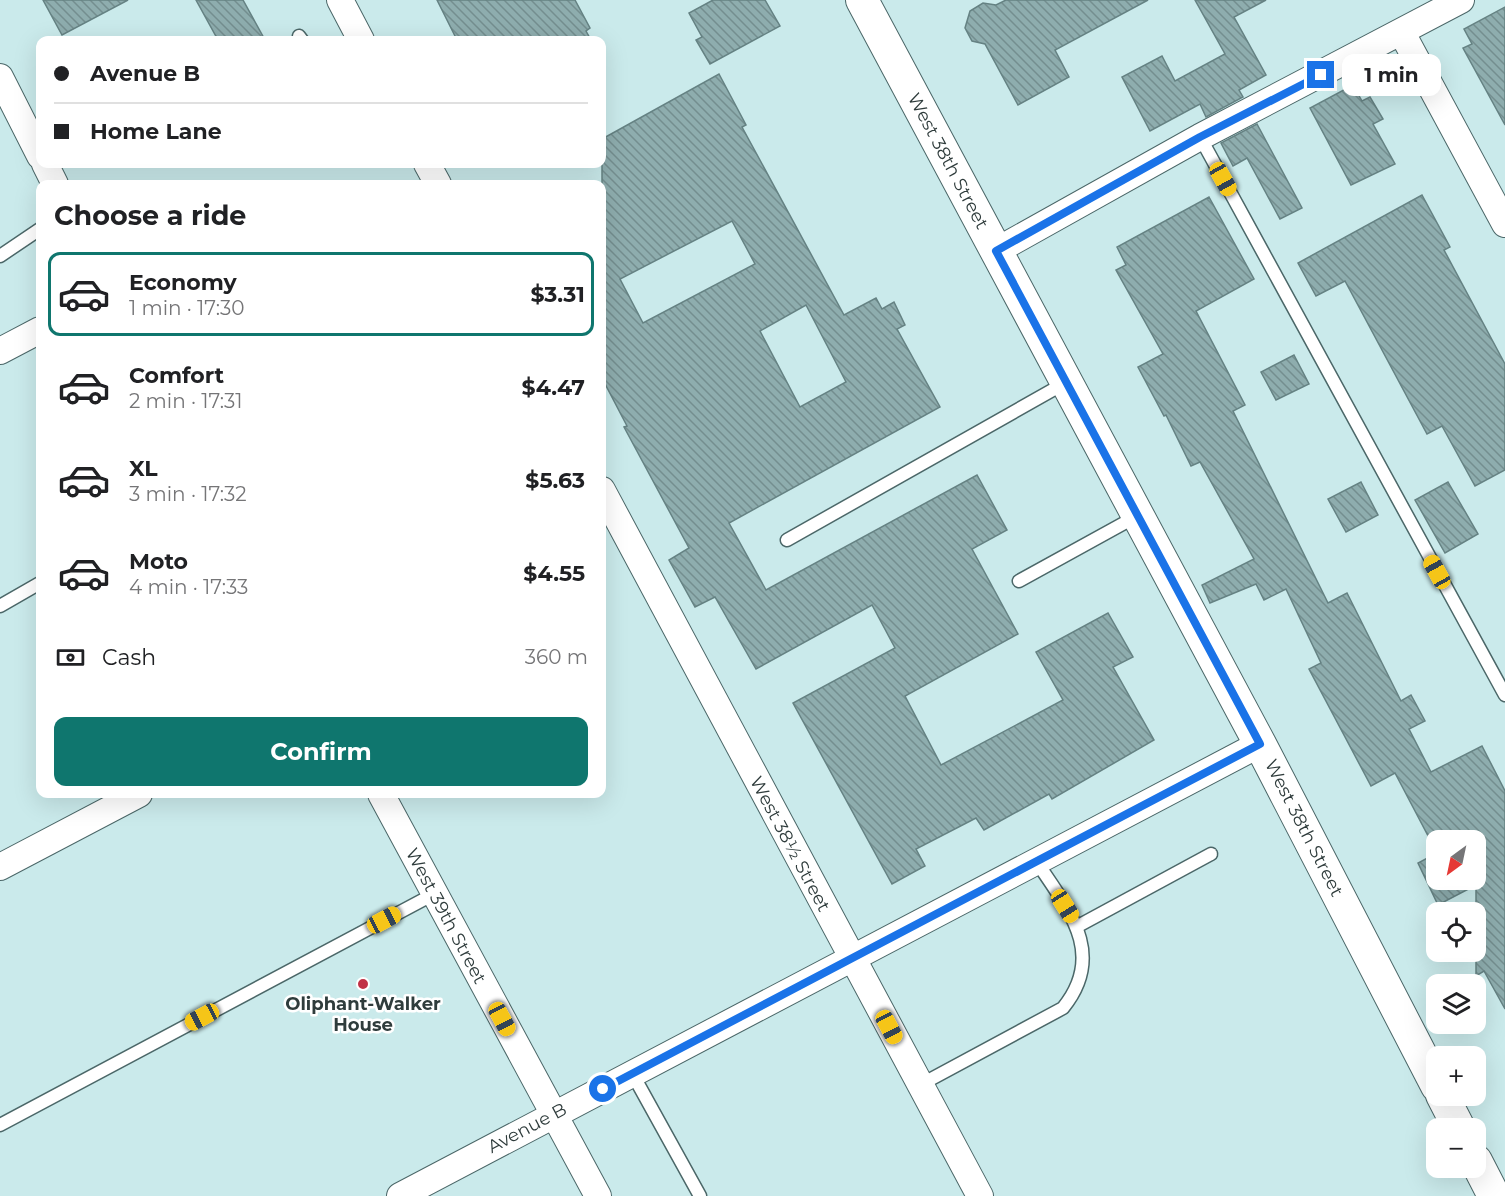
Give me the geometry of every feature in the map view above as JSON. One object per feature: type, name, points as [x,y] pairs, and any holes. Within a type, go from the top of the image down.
[{"type":"street","points":[[340,0],[359,36]]},
{"type":"street","name":"West 38th Street","points":[[862,0],[1260,744],[1426,1065]]},
{"type":"street","points":[[996,251],[1200,137],[1461,0]]},
{"type":"street","points":[[1402,33],[1505,224]]},
{"type":"street","points":[[0,77],[36,148]]},
{"type":"street","points":[[0,351],[36,332]]},
{"type":"street","name":"West 38½ Street","points":[[606,498],[980,1196]]},
{"type":"street","name":"Avenue B","points":[[400,1196],[1260,744]]},
{"type":"street","points":[[0,867],[131,798]]},
{"type":"street","name":"West 39th Street","points":[[383,798],[598,1196]]},
{"type":"street","points":[[1485,1178],[1494,1196]]},
{"type":"lane","points":[[1200,137],[1505,696]]},
{"type":"lane","points":[[0,256],[36,232]]},
{"type":"lane","points":[[787,540],[1066,382]]},
{"type":"lane","points":[[1019,581],[1138,515]]},
{"type":"lane","points":[[0,606],[36,585]]},
{"type":"lane","points":[[1078,926],[1212,854]]},
{"type":"lane","points":[[920,1085],[1063,1008],[1076,992],[1084,961],[1078,926],[1036,861]]},
{"type":"lane","points":[[0,1125],[435,894]]},
{"type":"lane","points":[[632,1073],[700,1196]]},
{"type":"building","points":[[43,0],[128,0],[62,35]]},
{"type":"building","points":[[196,0],[243,0],[263,36],[216,36]]},
{"type":"building","points":[[437,0],[575,0],[590,28],[586,31],[589,36],[455,36]]},
{"type":"building","points":[[713,0],[765,0],[780,26],[710,64],[696,40],[702,37],[689,13]]},
{"type":"building","points":[[1006,0],[1148,0],[1055,50],[1069,77],[1018,105],[985,44],[972,41],[965,28],[970,11],[983,3],[996,5]]},
{"type":"building","points":[[1195,0],[1266,0],[1234,17],[1266,75],[1239,90],[1243,97],[1206,117],[1200,104],[1150,131],[1122,77],[1162,56],[1175,81],[1225,54]]},
{"type":"building","points":[[1505,7],[1505,125],[1463,48],[1472,44],[1464,29]]},
{"type":"building","points":[[719,74],[746,125],[742,127],[844,315],[876,298],[882,309],[894,302],[905,325],[897,329],[940,407],[729,523],[766,590],[977,475],[1007,530],[972,549],[1018,634],[905,696],[941,765],[1063,700],[1036,652],[1108,613],[1133,657],[1113,667],[1154,740],[1052,799],[1049,794],[984,830],[976,818],[916,849],[925,866],[892,884],[793,703],[895,648],[872,605],[756,669],[715,597],[695,607],[669,560],[689,548],[624,427],[627,426],[606,386],[606,180],[602,180],[602,168],[606,168],[606,137]],"holes":[[[732,221],[755,264],[643,323],[620,279]],[[806,305],[846,382],[800,407],[760,331]]]},
{"type":"building","points":[[1353,85],[1362,101],[1370,97],[1383,119],[1373,124],[1395,164],[1351,185],[1310,108]]},
{"type":"building","points":[[1257,124],[1302,208],[1280,219],[1247,158],[1233,166],[1221,143]]},
{"type":"building","points":[[1422,195],[1450,247],[1444,250],[1505,364],[1505,470],[1475,486],[1442,426],[1427,434],[1345,281],[1316,296],[1298,263]]},
{"type":"building","points":[[1209,197],[1254,279],[1196,311],[1245,405],[1233,411],[1328,603],[1347,593],[1401,701],[1411,695],[1425,721],[1409,729],[1431,772],[1482,746],[1505,791],[1505,1009],[1484,971],[1476,974],[1476,962],[1486,962],[1486,902],[1476,902],[1476,890],[1486,890],[1486,830],[1426,830],[1426,832],[1395,773],[1371,786],[1309,669],[1321,663],[1286,589],[1264,600],[1256,584],[1210,603],[1202,585],[1254,559],[1200,462],[1191,466],[1166,415],[1164,416],[1138,367],[1163,354],[1116,270],[1126,265],[1117,247]]},
{"type":"building","points":[[1294,355],[1309,384],[1276,400],[1261,372]]},
{"type":"building","points":[[1361,482],[1378,515],[1346,532],[1328,499]]},
{"type":"building","points":[[1448,482],[1478,534],[1445,553],[1415,500]]},
{"type":"building","points":[[1426,859],[1426,880],[1418,863]]},
{"type":"building","points":[[1431,890],[1466,890],[1444,902],[1437,902]]},
{"type":"place","name":"Oliphant-Walker House","points":[[363,984]]},
{"type":"route","points":[[603,1089],[1260,744],[996,251],[1200,137],[1321,75]]}]
